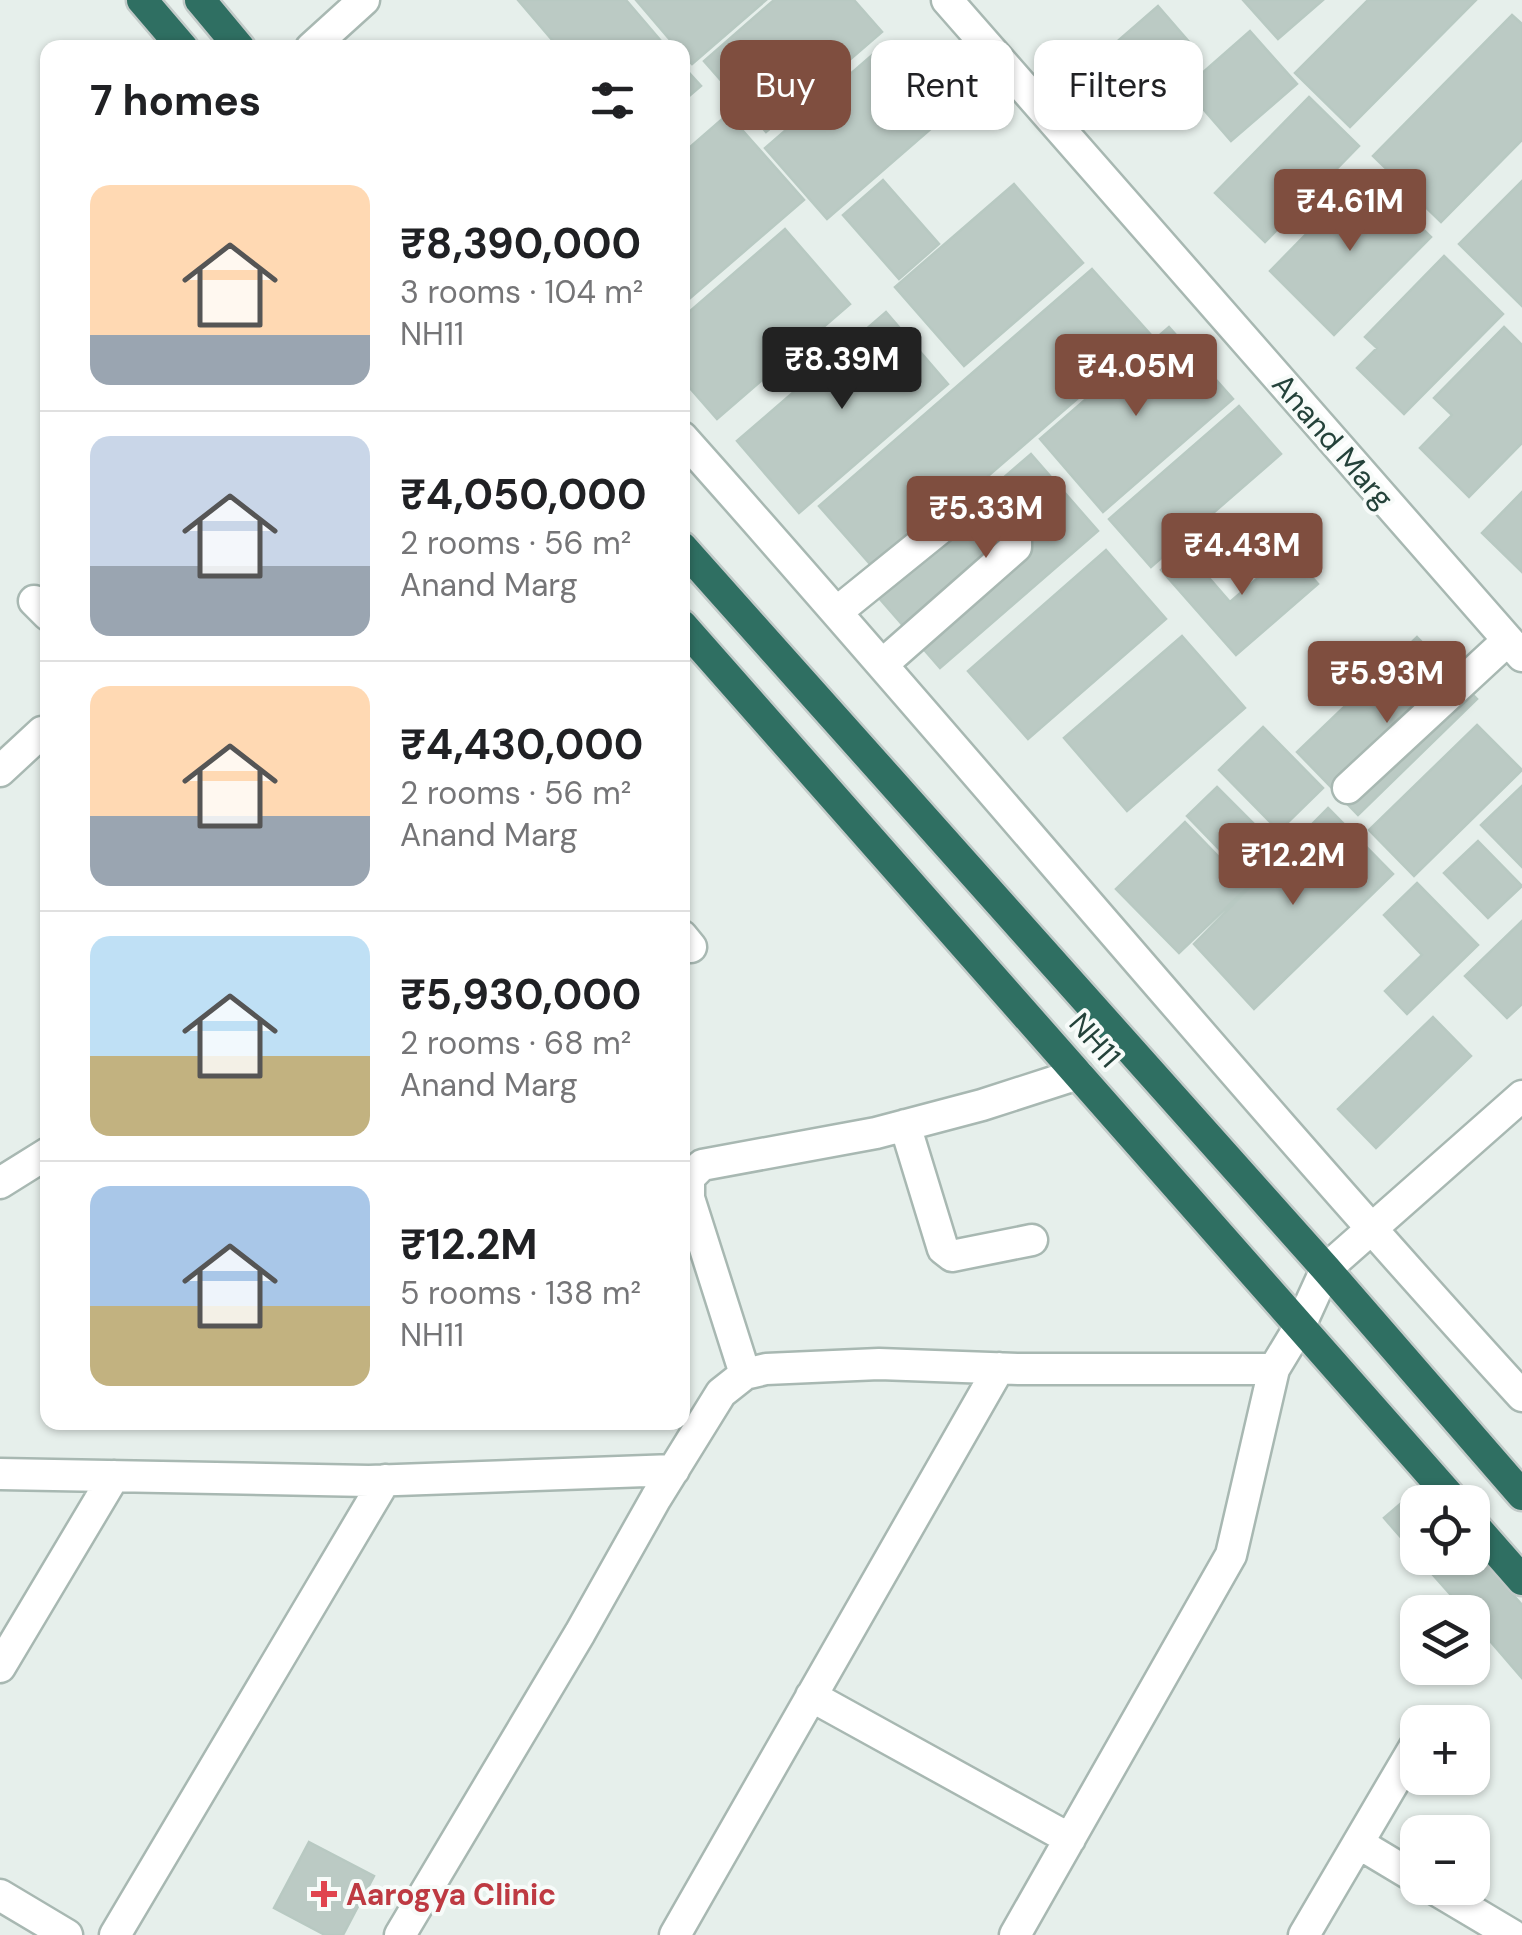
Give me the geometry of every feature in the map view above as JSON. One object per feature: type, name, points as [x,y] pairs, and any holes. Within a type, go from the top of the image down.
[{"type":"highway","points":[[142,0],[177,40]]},
{"type":"highway","points":[[200,0],[233,40]]},
{"type":"highway","points":[[690,556],[1326,1268],[1522,1496]]},
{"type":"highway","name":"NH11","points":[[690,638],[1439,1485]]},
{"type":"highway","points":[[1490,1544],[1522,1580]]},
{"type":"street","points":[[329,40],[364,0]]},
{"type":"street","name":"Anand Marg","points":[[947,0],[1515,648]]},
{"type":"street","points":[[690,446],[884,663],[1369,1228],[1522,1396]]},
{"type":"street","points":[[838,611],[974,500],[996,500],[1016,522],[1016,547],[884,663]]},
{"type":"street","points":[[1348,788],[1515,648]]},
{"type":"street","points":[[0,771],[40,734]]},
{"type":"street","points":[[690,1177],[702,1165],[905,1124],[1078,1074]]},
{"type":"street","points":[[1015,1935],[1230,1556],[1274,1369],[1300,1326],[1326,1268],[1522,1096]]},
{"type":"street","points":[[905,1124],[943,1249],[952,1256],[1032,1240]]},
{"type":"street","points":[[0,1183],[40,1158]]},
{"type":"street","points":[[690,1201],[745,1374]]},
{"type":"street","points":[[400,1935],[674,1470],[722,1393],[745,1374],[766,1368],[878,1364],[1274,1369]]},
{"type":"street","points":[[674,1935],[999,1368]]},
{"type":"street","points":[[0,1474],[385,1480],[674,1470]]},
{"type":"street","points":[[0,1667],[114,1476]]},
{"type":"street","points":[[114,1935],[385,1480]]},
{"type":"street","points":[[811,1696],[1070,1839]]},
{"type":"street","points":[[1304,1935],[1400,1772]]},
{"type":"street","points":[[1358,1843],[1400,1868]]},
{"type":"street","points":[[0,1895],[68,1935]]},
{"type":"street","points":[[1461,1905],[1512,1935]]},
{"type":"building","points":[[518,0],[626,0],[660,40],[552,40]]},
{"type":"building","points":[[636,0],[766,0],[692,64],[690,40],[670,40]]},
{"type":"building","points":[[774,0],[854,0],[882,32],[851,59],[851,40],[728,40]]},
{"type":"building","points":[[1243,0],[1323,0],[1278,39]]},
{"type":"building","points":[[1368,0],[1476,0],[1350,127],[1295,73]]},
{"type":"building","points":[[1158,6],[1188,40],[1119,40]]},
{"type":"building","points":[[1512,15],[1522,24],[1522,140],[1441,222],[1373,156]]},
{"type":"building","points":[[1250,31],[1297,84],[1231,141],[1203,109],[1203,72]]},
{"type":"building","points":[[720,47],[720,79],[704,61]]},
{"type":"building","points":[[871,56],[871,130],[930,130],[827,219],[765,148],[786,130],[851,130],[851,73]]},
{"type":"building","points":[[690,74],[701,86],[690,95]]},
{"type":"building","points":[[1309,97],[1359,146],[1265,242],[1215,193]]},
{"type":"building","points":[[720,121],[720,130],[742,130],[804,200],[690,298],[690,147]]},
{"type":"building","points":[[1366,173],[1431,237],[1334,335],[1270,271]]},
{"type":"building","points":[[883,180],[939,244],[899,279],[843,215]]},
{"type":"building","points":[[1522,181],[1522,306],[1459,244]]},
{"type":"building","points":[[1014,184],[1083,263],[964,366],[895,287]]},
{"type":"building","points":[[785,229],[850,304],[717,419],[690,388],[690,311]]},
{"type":"building","points":[[1444,256],[1503,314],[1404,414],[1357,368],[1377,348],[1365,337]]},
{"type":"building","points":[[1092,269],[1151,335],[877,572],[819,506]]},
{"type":"building","points":[[886,312],[948,384],[799,513],[737,441]]},
{"type":"building","points":[[1169,327],[1233,399],[1103,512],[1040,439]]},
{"type":"building","points":[[1504,327],[1522,345],[1522,443],[1469,497],[1420,448],[1452,415],[1434,398]]},
{"type":"building","points":[[1239,406],[1281,454],[1151,567],[1109,519]]},
{"type":"building","points":[[1031,454],[1098,531],[940,668],[873,591]]},
{"type":"building","points":[[1522,492],[1522,572],[1482,533]]},
{"type":"building","points":[[1106,550],[1166,619],[1028,739],[968,671]]},
{"type":"building","points":[[1185,550],[1230,602],[1289,551],[1318,584],[1236,655],[1161,570]]},
{"type":"building","points":[[1182,636],[1245,708],[1127,811],[1064,738]]},
{"type":"building","points":[[1417,637],[1477,699],[1358,815],[1297,752]]},
{"type":"building","points":[[1477,725],[1522,770],[1414,876],[1369,830]]},
{"type":"building","points":[[1263,727],[1323,788],[1279,831],[1219,770]]},
{"type":"building","points":[[1522,786],[1522,867],[1481,825]]},
{"type":"building","points":[[1217,787],[1278,848],[1247,878],[1187,816]]},
{"type":"building","points":[[1328,808],[1393,874],[1254,1009],[1194,944]]},
{"type":"building","points":[[1185,822],[1248,887],[1179,953],[1116,889]]},
{"type":"building","points":[[1478,841],[1522,886],[1488,918],[1444,873]]},
{"type":"building","points":[[1417,883],[1478,945],[1407,1014],[1385,991],[1422,955],[1384,915]]},
{"type":"building","points":[[1522,921],[1522,1004],[1507,1018],[1465,976]]},
{"type":"building","points":[[1433,1017],[1471,1056],[1376,1148],[1338,1109]]},
{"type":"building","points":[[1400,1504],[1400,1536],[1384,1518]]},
{"type":"building","points":[[1490,1569],[1522,1605],[1522,1678],[1490,1641],[1490,1595],[1451,1595],[1433,1575],[1490,1575]]},
{"type":"building","points":[[309,1842],[374,1876],[343,1935],[325,1935],[274,1908]]},
{"type":"place","name":"Aarogya Clinic","points":[[324,1894]]}]
